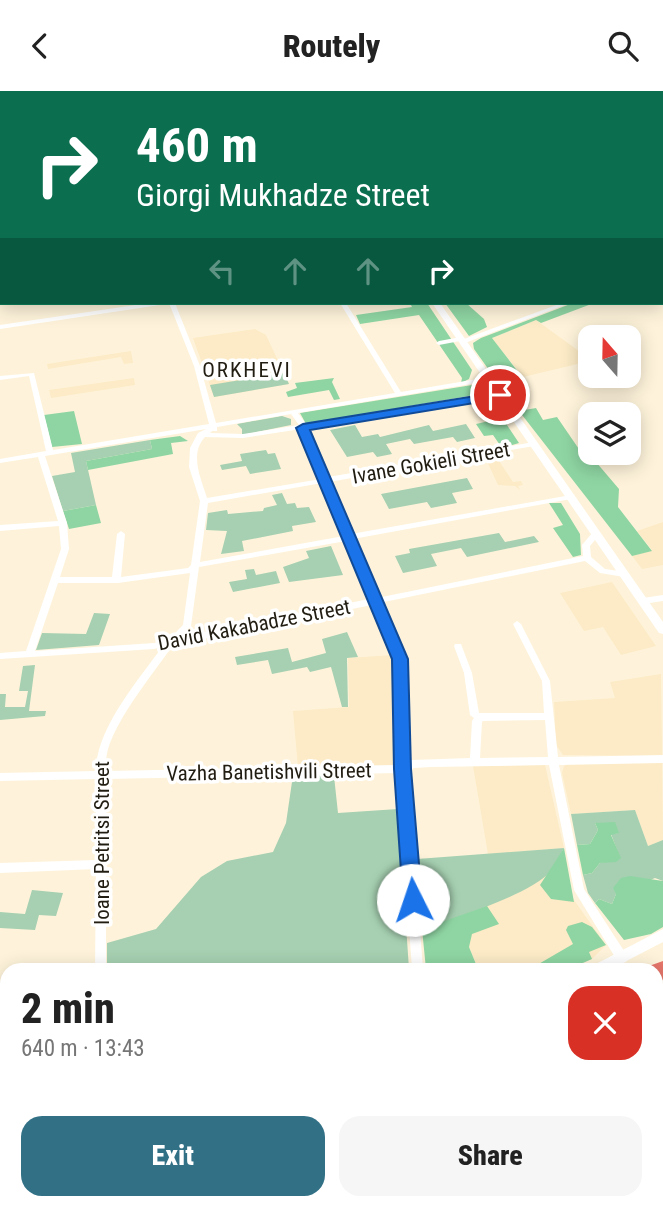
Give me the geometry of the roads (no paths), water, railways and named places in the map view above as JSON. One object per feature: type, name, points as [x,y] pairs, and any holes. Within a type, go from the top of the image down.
[{"type":"street","points":[[0,327],[147,305]]},
{"type":"street","points":[[173,305],[197,366],[215,433],[227,438]]},
{"type":"street","points":[[344,305],[400,395]]},
{"type":"street","points":[[437,305],[663,630]]},
{"type":"street","points":[[439,343],[462,341],[561,305]]},
{"type":"street","points":[[0,379],[32,374],[65,549],[29,655]]},
{"type":"street","points":[[0,460],[489,380]]},
{"type":"street","points":[[194,452],[204,444],[227,438],[500,395]]},
{"type":"street","points":[[294,413],[303,428],[377,601],[402,669],[403,769],[418,963]]},
{"type":"street","points":[[179,431],[227,438],[239,433],[239,429],[226,423]]},
{"type":"street","points":[[194,452],[201,435],[215,425]]},
{"type":"street","name":"Ivane Gokieli Street","points":[[204,501],[534,444]]},
{"type":"street","name":"Ioane Petritsi Street","points":[[101,963],[100,777],[104,746],[122,711],[171,642],[187,625],[204,501],[193,467],[194,452]]},
{"type":"street","points":[[56,580],[118,580],[191,570],[197,565],[570,497]]},
{"type":"street","points":[[0,528],[62,523]]},
{"type":"street","points":[[118,580],[116,576],[121,534]]},
{"type":"street","points":[[596,534],[586,544],[587,558],[603,571],[624,574]]},
{"type":"street","name":"David Kakabadze Street","points":[[0,656],[154,646],[587,558]]},
{"type":"street","points":[[643,601],[663,598]]},
{"type":"street","points":[[517,624],[546,681],[553,760],[579,890],[622,958]]},
{"type":"street","points":[[458,646],[468,673],[475,715],[550,716]]},
{"type":"street","points":[[475,761],[477,721],[481,717]]},
{"type":"street","name":"Vazha Banetishvili Street","points":[[0,777],[403,769],[412,764],[475,761],[663,759]]},
{"type":"street","points":[[0,868],[100,864]]},
{"type":"street","points":[[612,963],[663,935]]},
{"type":"district","name":"ORKHEVI","points":[[247,370]]}]
